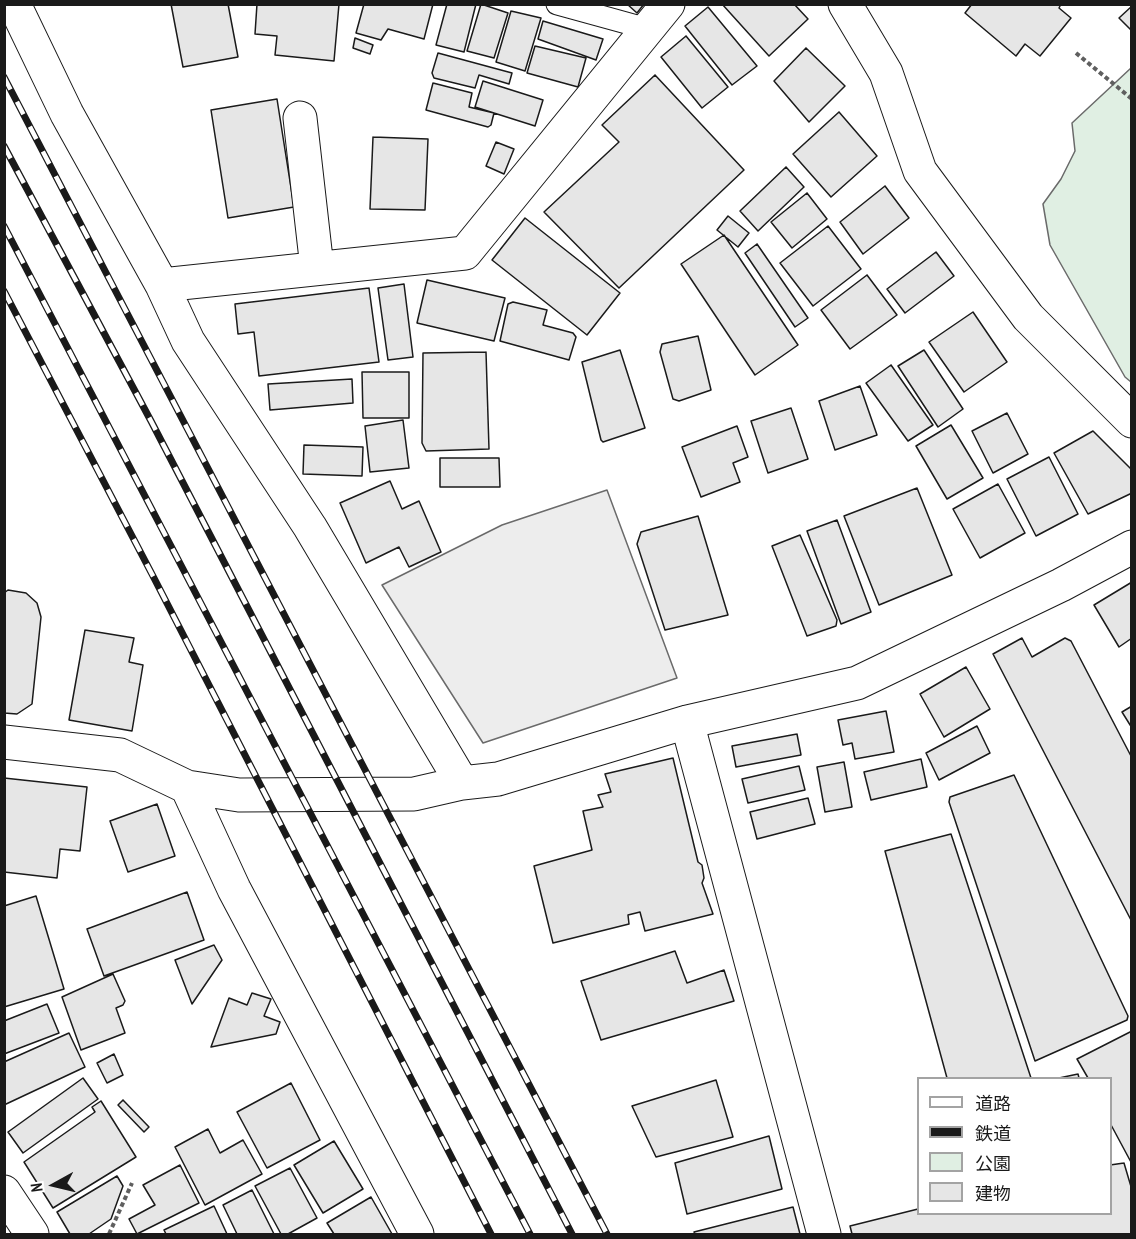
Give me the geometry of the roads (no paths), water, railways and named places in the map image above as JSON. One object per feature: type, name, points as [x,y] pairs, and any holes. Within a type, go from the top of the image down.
[{"type":"street","points":[[14,4],[67,114],[162,285],[188,341],[310,527],[462,783]]},
{"type":"street","points":[[845,4],[886,73],[920,171],[1028,316],[1131,421]]},
{"type":"street","points":[[162,285],[465,253],[658,17]]},
{"type":"street","points":[[300,118],[317,268]]},
{"type":"street","points":[[4,742],[120,755],[187,787],[239,795],[414,794],[462,783],[498,779],[687,722],[857,683],[1051,591],[1131,547]]},
{"type":"street","points":[[687,722],[824,1234]]},
{"type":"street","points":[[187,787],[234,889],[417,1234]]},
{"type":"street","points":[[4,1192],[32,1234]]},
{"type":"lane","points":[[557,4],[658,17]]},
{"type":"railway","points":[[4,77],[607,1234]]},
{"type":"railway","points":[[4,146],[151,421],[572,1234]]},
{"type":"railway","points":[[4,226],[530,1234]]},
{"type":"railway","points":[[4,291],[491,1234]]}]
